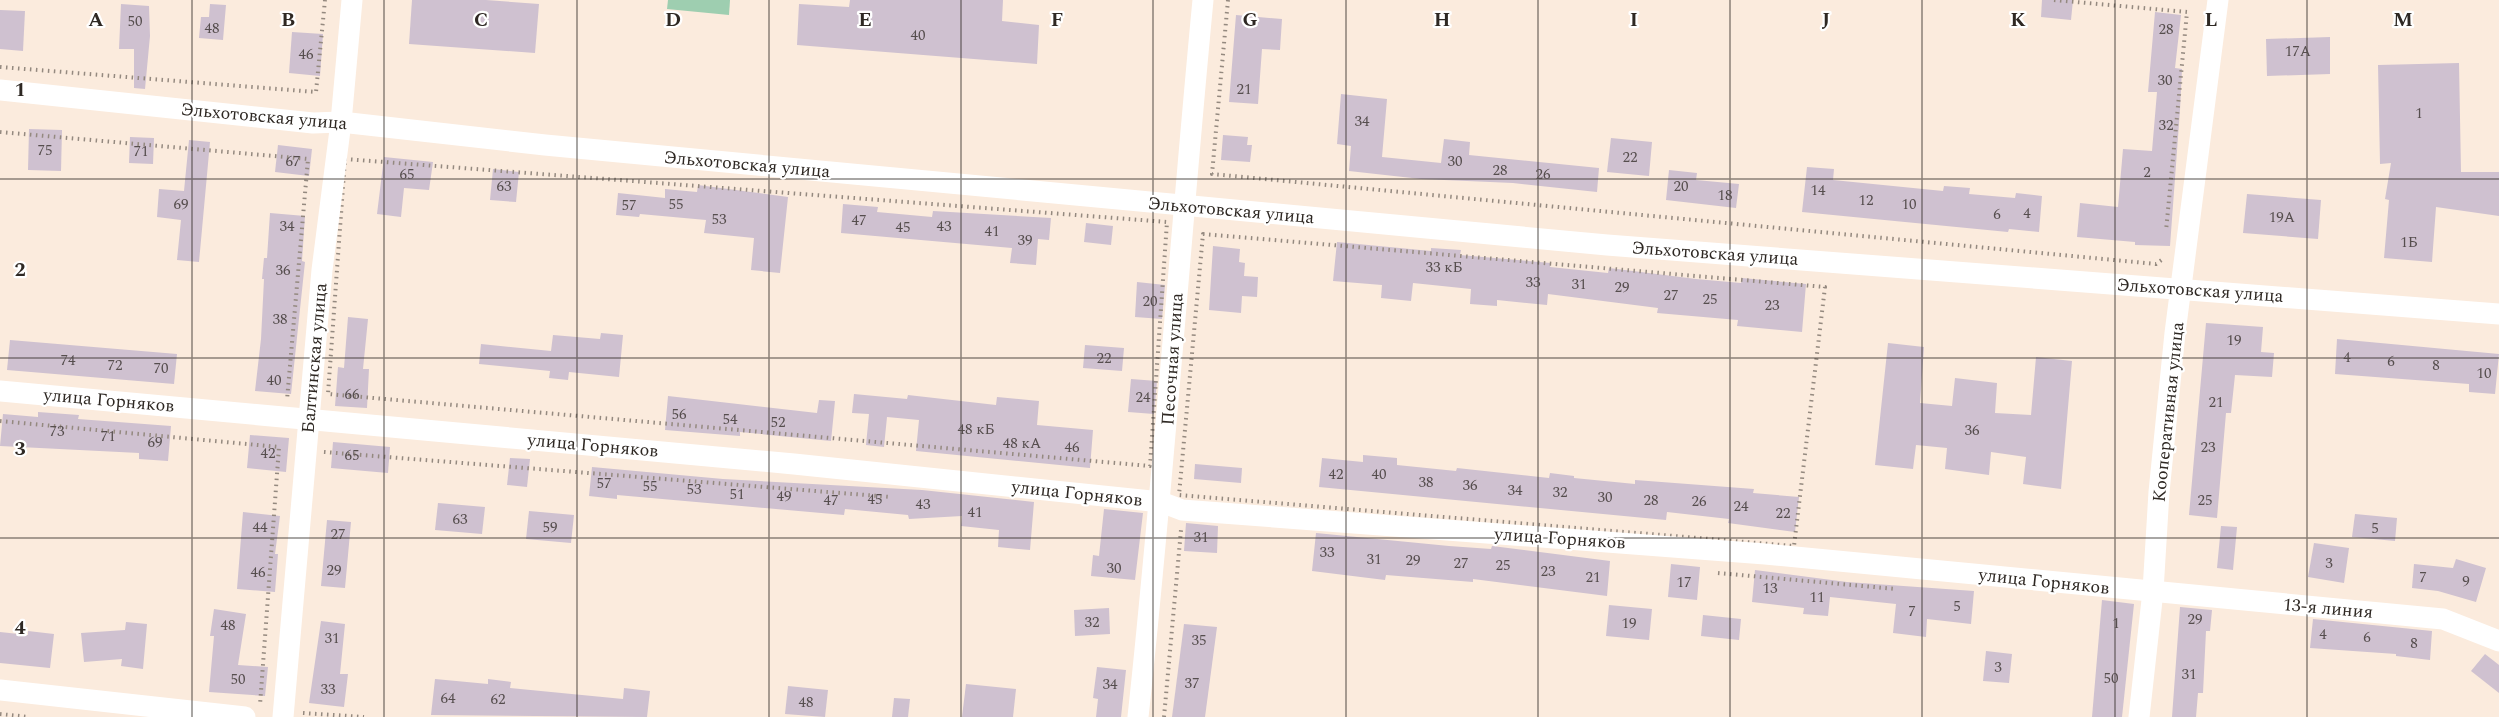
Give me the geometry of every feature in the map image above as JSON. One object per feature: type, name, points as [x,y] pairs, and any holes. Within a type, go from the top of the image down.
[{"type":"street","name":"Балтинская улица","points":[[287,715],[322,270],[341,122],[352,0]]},
{"type":"street","name":"Песочная улица","points":[[1138,717],[1170,499],[1183,206],[1203,0]]},
{"type":"street","name":"Кооперативная улица","points":[[2139,717],[2153,591],[2158,492],[2180,288],[2218,0]]},
{"type":"street","name":"Эльхотовская улица","points":[[0,90],[313,123],[341,122],[569,147],[1607,245],[2499,314]]},
{"type":"street","name":"улица Горняков","points":[[0,391],[1170,499],[1182,510],[1766,554],[2153,591]]},
{"type":"street","name":"13-я линия","points":[[2153,591],[2443,619],[2499,641]]},
{"type":"street","points":[[0,690],[252,711]]},
{"type":"path","points":[[0,67],[316,92],[326,0]]},
{"type":"path","points":[[1228,0],[1212,174],[2156,264],[2163,261],[2164,249]]},
{"type":"path","points":[[2054,0],[2187,12],[2165,237]]},
{"type":"path","points":[[0,132],[308,159],[286,409]]},
{"type":"path","points":[[345,159],[1167,222],[1150,466],[328,394],[345,159]]},
{"type":"path","points":[[1170,499],[1203,234],[1825,287],[1794,546]]},
{"type":"path","points":[[0,421],[279,447],[252,711]]},
{"type":"path","points":[[316,452],[898,497]]},
{"type":"path","points":[[1164,717],[1181,524]]},
{"type":"path","points":[[1717,573],[1908,590]]},
{"type":"path","points":[[0,714],[29,717]]},
{"type":"path","points":[[287,715],[364,717]]},
{"type":"green space","points":[[668,0],[730,0],[729,15],[667,9]]},
{"type":"building","points":[[412,0],[486,0],[539,4],[535,53],[409,44]]},
{"type":"building","points":[[850,0],[1003,0],[1002,21],[1039,25],[1037,64],[797,45],[799,4],[849,7]]},
{"type":"building","points":[[2042,0],[2073,0],[2071,20],[2041,17]]},
{"type":"building","points":[[121,4],[149,6],[150,36],[145,89],[134,88],[134,49],[119,49]]},
{"type":"building","points":[[210,4],[226,5],[223,40],[199,38],[201,17],[209,17]]},
{"type":"building","points":[[0,10],[25,11],[23,51],[0,49]]},
{"type":"building","points":[[2155,12],[2181,15],[2175,68],[2182,69],[2170,246],[2135,245],[2135,242],[2077,237],[2080,203],[2118,207],[2123,149],[2152,151],[2157,92],[2148,92]]},
{"type":"building","points":[[1236,15],[1282,19],[1280,50],[1262,49],[1258,104],[1229,102]]},
{"type":"building","points":[[292,32],[323,34],[320,76],[289,73]]},
{"type":"building","points":[[2330,37],[2330,74],[2267,76],[2266,39]]},
{"type":"building","points":[[2459,63],[2461,172],[2499,172],[2499,216],[2436,207],[2432,262],[2384,258],[2389,200],[2385,199],[2391,163],[2380,164],[2378,65]]},
{"type":"building","points":[[1341,94],[1387,99],[1382,157],[1441,163],[1444,139],[1470,142],[1469,155],[1599,168],[1597,192],[1513,183],[1421,179],[1349,171],[1351,146],[1337,144]]},
{"type":"building","points":[[29,129],[62,130],[61,171],[28,170]]},
{"type":"building","points":[[1223,135],[1248,137],[1247,145],[1252,145],[1250,162],[1221,160]]},
{"type":"building","points":[[130,137],[154,138],[153,164],[129,163]]},
{"type":"building","points":[[1611,138],[1652,142],[1649,176],[1607,172]]},
{"type":"building","points":[[189,140],[210,142],[199,262],[177,260],[181,220],[157,217],[159,189],[184,191]]},
{"type":"building","points":[[278,145],[312,149],[309,176],[275,172]]},
{"type":"building","points":[[384,157],[433,162],[429,190],[404,188],[401,217],[377,214]]},
{"type":"building","points":[[1807,167],[1834,169],[1833,180],[1943,191],[1944,186],[1970,188],[1969,194],[2015,198],[2016,193],[2042,196],[2039,232],[2009,229],[2008,232],[1802,212]]},
{"type":"building","points":[[493,169],[519,172],[516,202],[490,200]]},
{"type":"building","points":[[1669,170],[1697,173],[1696,180],[1739,184],[1736,208],[1666,200]]},
{"type":"building","points":[[698,185],[788,197],[780,273],[751,270],[754,238],[704,233],[706,220],[640,214],[639,217],[616,215],[618,193],[665,198],[665,189],[697,192]]},
{"type":"building","points":[[2247,194],[2321,200],[2318,239],[2243,233]]},
{"type":"building","points":[[843,204],[878,207],[877,212],[932,217],[933,211],[1051,218],[1049,240],[1038,239],[1036,265],[1010,263],[1012,248],[841,233]]},
{"type":"building","points":[[270,213],[305,216],[302,261],[305,262],[291,394],[255,391],[261,339],[264,279],[262,279],[264,258],[267,258]]},
{"type":"building","points":[[1086,223],[1113,226],[1111,245],[1084,242]]},
{"type":"building","points":[[1337,242],[1431,251],[1431,248],[1461,250],[1460,255],[1551,263],[1550,267],[1608,273],[1609,268],[1741,283],[1742,278],[1806,284],[1802,332],[1737,326],[1738,320],[1657,313],[1658,308],[1548,294],[1547,305],[1497,300],[1497,306],[1470,304],[1471,289],[1413,283],[1411,301],[1381,298],[1382,285],[1333,281]]},
{"type":"building","points":[[1213,246],[1240,249],[1239,262],[1245,263],[1244,276],[1258,277],[1257,297],[1242,296],[1241,313],[1209,310]]},
{"type":"building","points":[[1137,282],[1165,285],[1162,319],[1135,317]]},
{"type":"building","points":[[348,317],[368,319],[363,369],[369,369],[367,408],[335,406],[338,367],[344,368]]},
{"type":"building","points":[[2206,323],[2263,327],[2261,352],[2274,353],[2272,377],[2235,375],[2231,413],[2226,413],[2217,518],[2189,515]]},
{"type":"building","points":[[601,333],[623,335],[619,377],[569,372],[568,380],[549,378],[550,371],[479,364],[481,344],[551,351],[553,335],[600,339]]},
{"type":"building","points":[[2337,339],[2499,354],[2495,394],[2469,392],[2469,384],[2335,374]]},
{"type":"building","points":[[10,340],[177,354],[174,384],[7,370]]},
{"type":"building","points":[[1888,343],[1924,347],[1920,403],[1952,406],[1955,378],[1997,383],[1995,413],[2031,415],[2036,357],[2072,361],[2061,489],[2023,484],[2026,457],[1991,452],[1989,475],[1945,469],[1947,448],[1916,445],[1913,469],[1875,465]]},
{"type":"building","points":[[1085,345],[1124,348],[1122,371],[1083,368]]},
{"type":"building","points":[[1131,379],[1157,381],[1154,414],[1128,412]]},
{"type":"building","points":[[854,394],[907,399],[908,395],[996,405],[997,397],[1039,401],[1037,425],[1093,430],[1090,468],[916,451],[919,420],[887,417],[884,447],[866,445],[869,414],[852,413]]},
{"type":"building","points":[[668,396],[817,413],[819,400],[835,401],[831,441],[740,432],[740,436],[665,430]]},
{"type":"building","points":[[38,412],[79,415],[78,419],[171,426],[168,461],[139,459],[139,453],[0,446],[3,414],[38,417]]},
{"type":"building","points":[[250,435],[289,438],[286,472],[247,468]]},
{"type":"building","points":[[333,442],[390,447],[388,473],[331,468]]},
{"type":"building","points":[[1363,455],[1397,458],[1397,465],[1456,471],[1457,468],[1549,478],[1550,473],[1574,476],[1574,478],[1635,484],[1635,480],[1754,489],[1753,493],[1799,497],[1795,532],[1728,523],[1729,519],[1667,512],[1666,520],[1319,487],[1322,458],[1363,462]]},
{"type":"building","points":[[510,458],[530,459],[527,487],[507,485]]},
{"type":"building","points":[[1195,464],[1242,468],[1241,483],[1194,479]]},
{"type":"building","points":[[592,467],[723,479],[922,490],[1034,502],[1030,550],[998,547],[999,530],[961,526],[962,516],[909,519],[908,515],[845,509],[844,515],[617,495],[617,499],[589,496]]},
{"type":"building","points":[[438,503],[485,507],[482,534],[435,530]]},
{"type":"building","points":[[1104,509],[1143,513],[1135,580],[1091,576],[1093,555],[1099,556]]},
{"type":"building","points":[[529,511],[574,515],[571,543],[526,539]]},
{"type":"building","points":[[243,512],[280,516],[275,554],[278,554],[275,592],[237,589]]},
{"type":"building","points":[[2355,514],[2397,518],[2395,541],[2352,537]]},
{"type":"building","points":[[327,520],[351,522],[345,588],[321,586]]},
{"type":"building","points":[[1186,523],[1218,526],[1217,553],[1184,551]]},
{"type":"building","points":[[2221,526],[2237,527],[2233,570],[2217,568]]},
{"type":"building","points":[[1316,533],[1449,546],[1491,549],[1492,546],[1610,561],[1607,596],[1473,579],[1473,582],[1386,575],[1385,580],[1312,571]]},
{"type":"building","points":[[2314,543],[2349,548],[2344,583],[2308,577]]},
{"type":"building","points":[[2456,559],[2486,568],[2476,602],[2438,591],[2412,588],[2414,564],[2453,568]]},
{"type":"building","points":[[1671,564],[1700,567],[1697,600],[1668,597]]},
{"type":"building","points":[[1755,570],[1847,582],[1974,591],[1971,624],[1927,619],[1926,637],[1893,633],[1896,604],[1830,597],[1828,616],[1803,614],[1804,608],[1752,602]]},
{"type":"building","points":[[2102,600],[2134,604],[2122,717],[2092,717]]},
{"type":"building","points":[[1609,605],[1652,609],[1649,640],[1606,636]]},
{"type":"building","points":[[2180,607],[2212,610],[2210,631],[2206,631],[2203,693],[2198,693],[2196,717],[2172,717]]},
{"type":"building","points":[[1109,608],[1110,634],[1075,636],[1074,610]]},
{"type":"building","points":[[214,609],[246,614],[238,665],[268,667],[265,696],[209,692],[214,636],[210,636]]},
{"type":"building","points":[[1703,615],[1741,619],[1739,640],[1701,636]]},
{"type":"building","points":[[2313,619],[2432,631],[2430,660],[2396,656],[2396,654],[2310,648]]},
{"type":"building","points":[[321,621],[345,624],[340,674],[348,674],[344,707],[309,703]]},
{"type":"building","points":[[126,622],[147,624],[143,669],[121,666],[122,659],[84,662],[81,633],[125,630]]},
{"type":"building","points":[[1184,624],[1217,627],[1205,717],[1172,717]]},
{"type":"building","points":[[28,631],[54,634],[50,668],[0,663],[0,632],[28,635]]},
{"type":"building","points":[[1986,651],[2012,654],[2009,683],[1983,681]]},
{"type":"building","points":[[2485,654],[2499,665],[2499,693],[2471,671]]},
{"type":"building","points":[[1097,667],[1126,670],[1121,717],[1096,717],[1098,699],[1093,698]]},
{"type":"building","points":[[435,679],[488,684],[488,679],[511,682],[510,688],[623,699],[624,688],[650,691],[647,717],[431,715]]},
{"type":"building","points":[[966,684],[1016,689],[1013,717],[962,717]]},
{"type":"building","points":[[788,686],[828,690],[825,717],[785,714]]},
{"type":"building","points":[[894,698],[910,699],[908,717],[892,717]]}]
